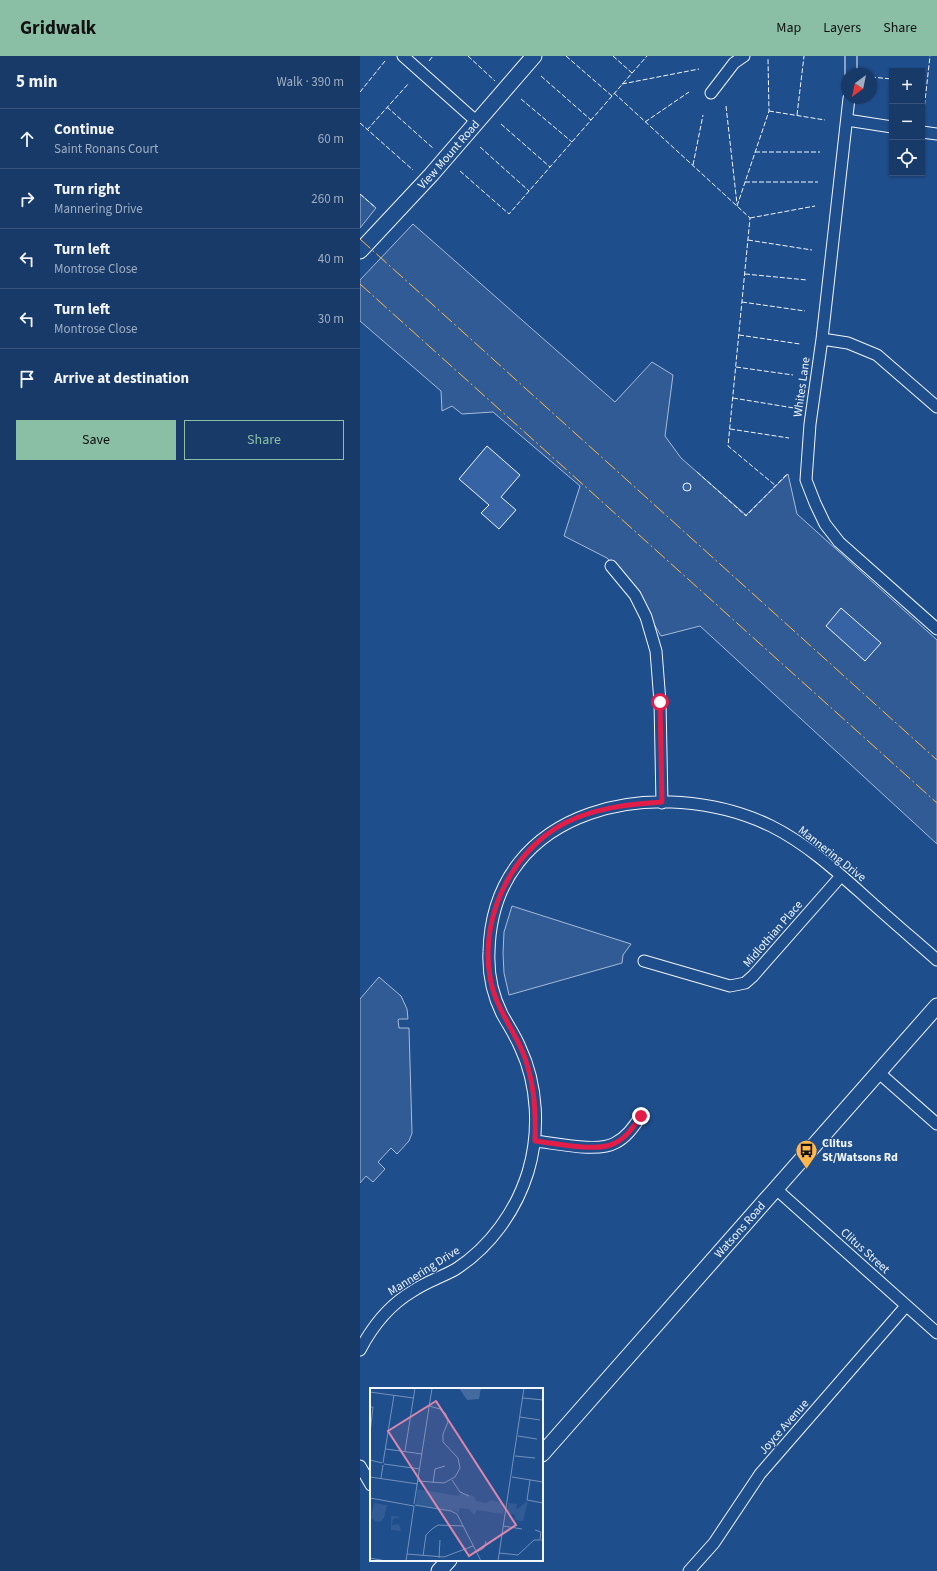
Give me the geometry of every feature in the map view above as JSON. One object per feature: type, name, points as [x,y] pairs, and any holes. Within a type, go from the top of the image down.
[{"type":"street","points":[[404,56],[476,121]]},
{"type":"street","name":"View Mount Road","points":[[360,251],[430,175],[534,56]]},
{"type":"street","points":[[711,93],[734,63],[744,56]]},
{"type":"street","points":[[851,56],[851,68]]},
{"type":"street","name":"Whites Lane","points":[[848,104],[822,339],[810,424],[806,480],[825,524],[839,542],[937,629]]},
{"type":"street","points":[[847,120],[889,127]]},
{"type":"street","points":[[925,132],[937,134]]},
{"type":"street","points":[[822,339],[848,343],[877,355],[937,407]]},
{"type":"street","points":[[611,566],[635,595],[646,617],[656,650],[660,702],[662,802]]},
{"type":"street","name":"Mannering Drive","points":[[360,1350],[376,1323],[387,1310],[414,1290],[458,1267],[472,1256],[497,1231],[515,1204],[528,1172],[535,1141],[534,1098],[530,1074],[520,1046],[501,1012],[494,994],[490,976],[490,934],[493,914],[500,896],[517,865],[542,839],[558,827],[574,819],[615,806],[662,802],[716,808],[745,816],[770,826],[806,847],[937,960]]},
{"type":"street","name":"Midlothian Place","points":[[644,961],[730,986],[745,983],[753,976],[841,876]]},
{"type":"street","name":"Watsons Road","points":[[543,1453],[937,1006]]},
{"type":"street","points":[[878,1072],[937,1124]]},
{"type":"street","points":[[535,1141],[595,1148],[605,1147],[615,1144],[624,1137],[641,1116]]},
{"type":"street","name":"Clitus Street","points":[[776,1189],[937,1333]]},
{"type":"street","name":"Joyce Avenue","points":[[689,1571],[714,1543],[760,1474],[906,1306]]},
{"type":"street","points":[[360,1466],[370,1483]]},
{"type":"street","points":[[439,1571],[448,1561]]},
{"type":"shaded area","points":[[360,194],[376,208],[360,228]]},
{"type":"shaded area","points":[[413,224],[615,402],[652,362],[673,375],[665,436],[681,458],[746,515],[788,474],[797,514],[937,640],[937,844],[700,626],[661,636],[629,581],[607,558],[564,536],[580,486],[493,412],[462,414],[452,406],[442,411],[441,391],[360,321],[360,280]]},
{"type":"shaded area","points":[[512,906],[631,944],[623,955],[622,963],[509,995],[504,973],[503,953],[504,932]]},
{"type":"shaded area","points":[[379,977],[401,996],[407,1009],[408,1019],[398,1020],[399,1028],[409,1028],[412,1133],[409,1141],[397,1154],[391,1148],[378,1162],[385,1169],[373,1182],[366,1176],[360,1183],[360,999]]},
{"type":"building","points":[[487,446],[520,475],[501,497],[516,510],[499,529],[481,513],[489,505],[459,479]]},
{"type":"building","points":[[687,483],[690,484],[690,490],[687,491],[684,490],[683,487],[684,484]]},
{"type":"building","points":[[841,608],[881,643],[865,661],[826,626]]},
{"type":"fence","points":[[429,61],[433,56]]},
{"type":"fence","points":[[468,56],[495,81]]},
{"type":"fence","points":[[566,56],[612,96]]},
{"type":"fence","points":[[613,56],[632,73]]},
{"type":"fence","points":[[460,171],[509,214],[647,56]]},
{"type":"fence","points":[[797,115],[804,56]]},
{"type":"fence","points":[[925,104],[930,56]]},
{"type":"fence","points":[[737,206],[769,111],[768,59]]},
{"type":"fence","points":[[360,92],[385,61]]},
{"type":"fence","points":[[622,84],[699,69]]},
{"type":"fence","points":[[541,76],[591,120]]},
{"type":"fence","points":[[877,78],[889,79]]},
{"type":"fence","points":[[367,130],[409,83]]},
{"type":"fence","points":[[645,122],[689,92]]},
{"type":"fence","points":[[614,93],[750,218],[728,446],[776,486]]},
{"type":"fence","points":[[521,99],[572,142]]},
{"type":"fence","points":[[726,106],[737,204]]},
{"type":"fence","points":[[387,107],[434,149]]},
{"type":"fence","points":[[769,111],[825,120]]},
{"type":"fence","points":[[693,165],[703,115]]},
{"type":"fence","points":[[360,123],[413,170]]},
{"type":"fence","points":[[501,124],[550,167]]},
{"type":"fence","points":[[480,147],[529,191]]},
{"type":"fence","points":[[755,152],[820,152]]},
{"type":"fence","points":[[745,182],[818,182]]},
{"type":"fence","points":[[360,194],[376,208]]},
{"type":"fence","points":[[750,218],[815,206]]},
{"type":"fence","points":[[748,240],[812,250]]},
{"type":"fence","points":[[745,274],[807,280]]},
{"type":"fence","points":[[742,302],[805,311]]},
{"type":"fence","points":[[739,335],[800,344]]},
{"type":"fence","points":[[736,367],[793,375]]},
{"type":"fence","points":[[733,398],[794,408]]},
{"type":"fence","points":[[730,429],[789,438]]},
{"type":"fence","points":[[697,472],[746,516],[787,474]]},
{"type":"power","points":[[360,239],[937,760]]},
{"type":"power","points":[[360,284],[937,803]]},
{"type":"place","name":"Clitus St/Watsons Rd","points":[[807,1170]]},
{"type":"route","points":[[641,1116],[624,1137],[615,1144],[605,1147],[595,1148],[535,1141],[534,1098],[531,1079],[520,1046],[501,1012],[494,994],[490,976],[489,954],[493,914],[500,896],[517,865],[542,839],[558,827],[593,812],[615,806],[662,802],[660,702]]}]
